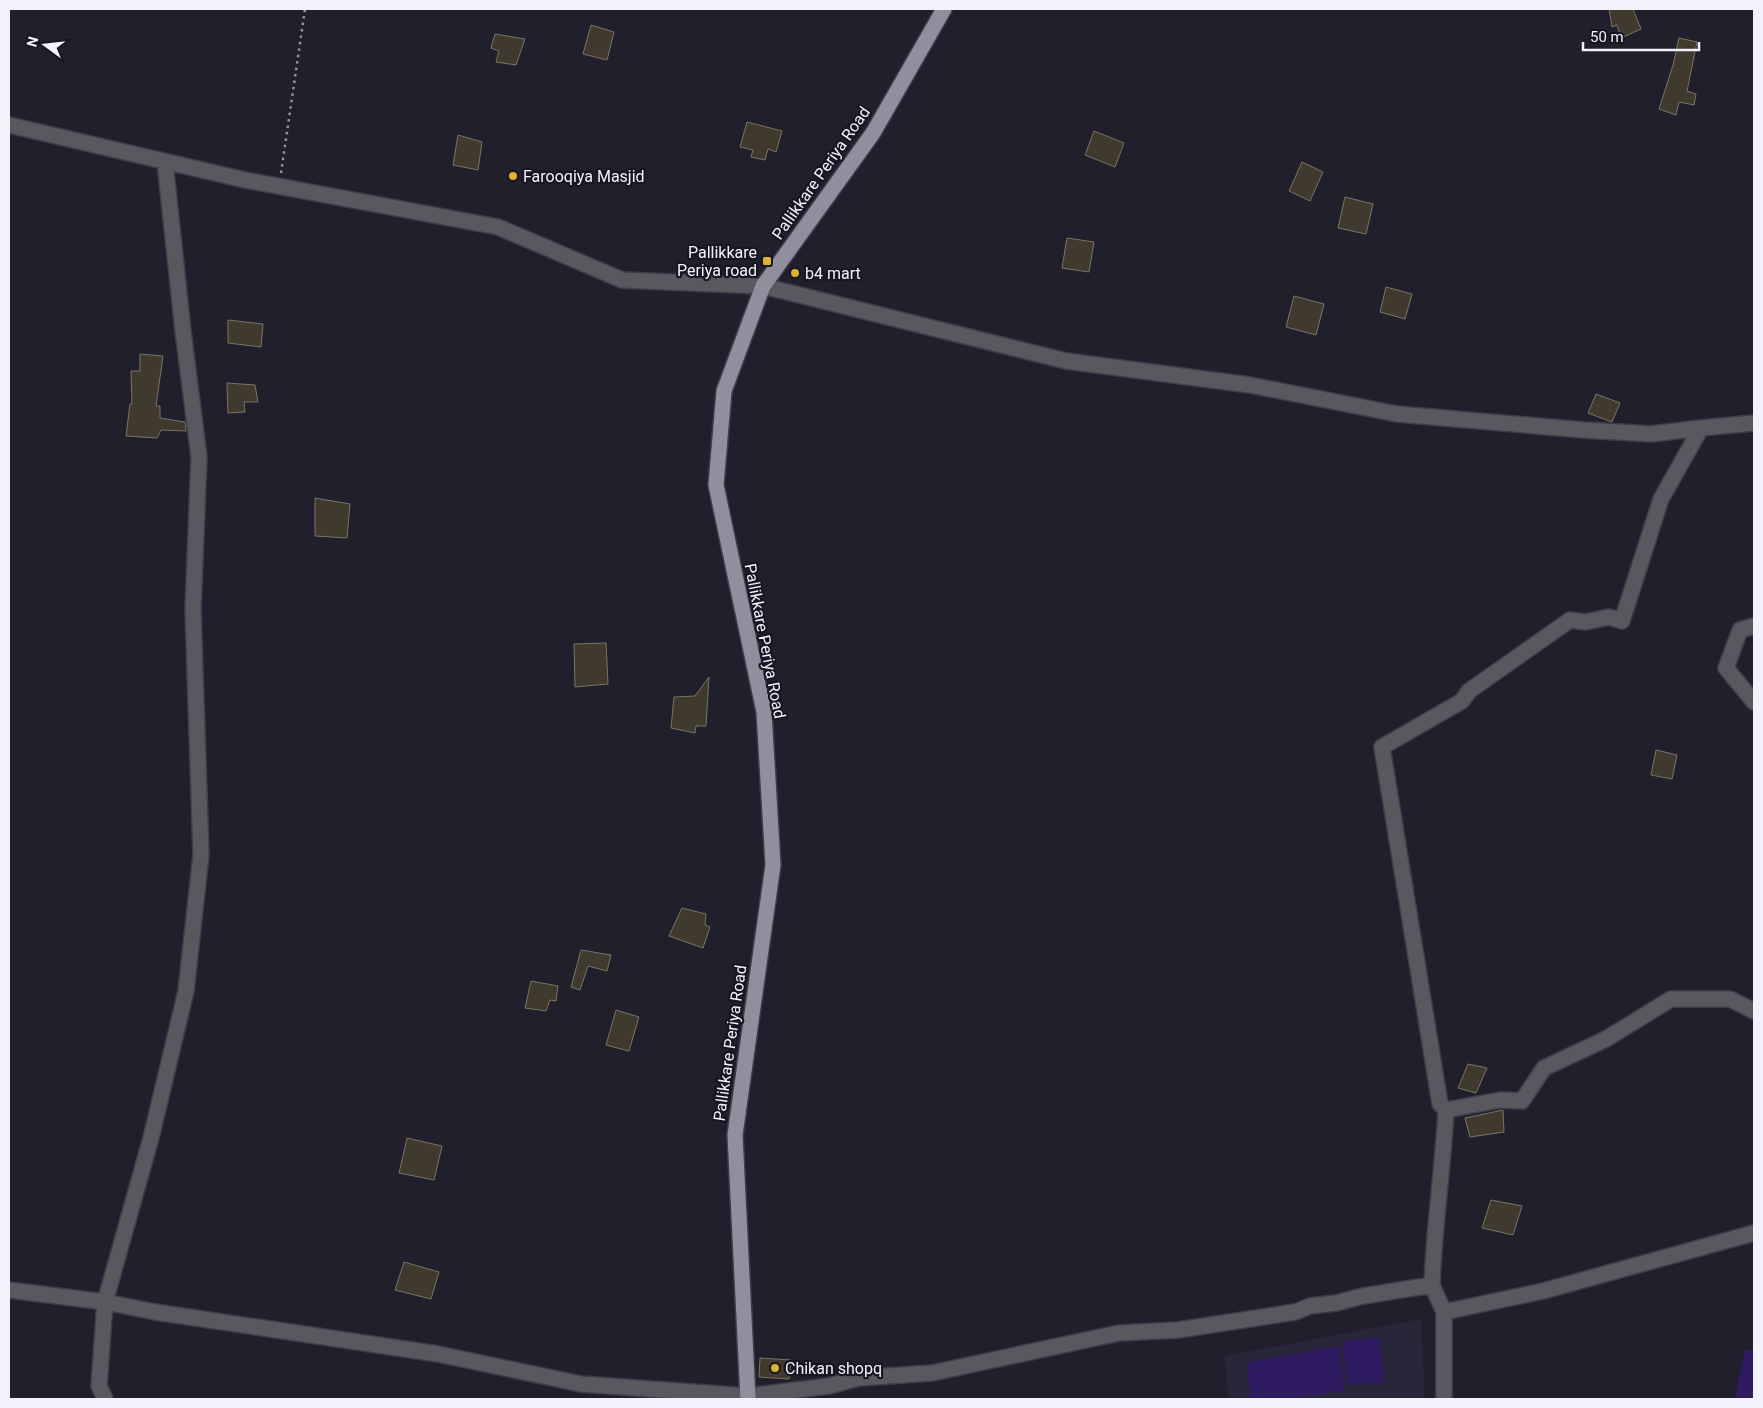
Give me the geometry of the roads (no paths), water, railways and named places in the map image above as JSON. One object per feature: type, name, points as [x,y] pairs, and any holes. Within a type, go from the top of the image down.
[{"type":"main road","name":"Pallikkare Periya Road","points":[[748,1398],[735,1135],[774,864],[764,712],[716,484],[724,391],[763,286],[873,133],[944,9]]},
{"type":"street","points":[[9,125],[165,162],[279,186],[498,227],[622,280],[763,286],[1066,361],[1250,384],[1397,414],[1651,434],[1754,423]]},
{"type":"street","points":[[104,1399],[99,1386],[105,1302],[151,1138],[186,991],[201,856],[193,610],[199,457],[183,332],[165,162]]},
{"type":"street","points":[[1444,1399],[1444,1312],[1432,1285],[1433,1252],[1444,1152],[1446,1110],[1440,1104],[1382,747],[1462,701],[1469,691],[1570,620],[1586,622],[1609,617],[1622,621],[1661,499],[1701,428]]},
{"type":"street","points":[[1754,626],[1740,630],[1726,668],[1754,702]]},
{"type":"street","points":[[1446,1110],[1500,1100],[1522,1101],[1544,1068],[1606,1039],[1671,999],[1730,999],[1754,1011]]},
{"type":"street","points":[[1444,1312],[1543,1291],[1754,1233]]},
{"type":"street","points":[[9,1290],[105,1302],[154,1312],[438,1354],[581,1384],[748,1398],[830,1386],[858,1378],[932,1373],[1119,1333],[1178,1330],[1295,1312],[1310,1306],[1432,1285]]},
{"type":"place","name":"Farooqiya Masjid","points":[[513,176]]},
{"type":"place","name":"Pallikkare Periya road","points":[[767,261]]},
{"type":"place","name":"b4 mart","points":[[795,273]]},
{"type":"place","name":"Chikan shopq","points":[[775,1368]]}]
